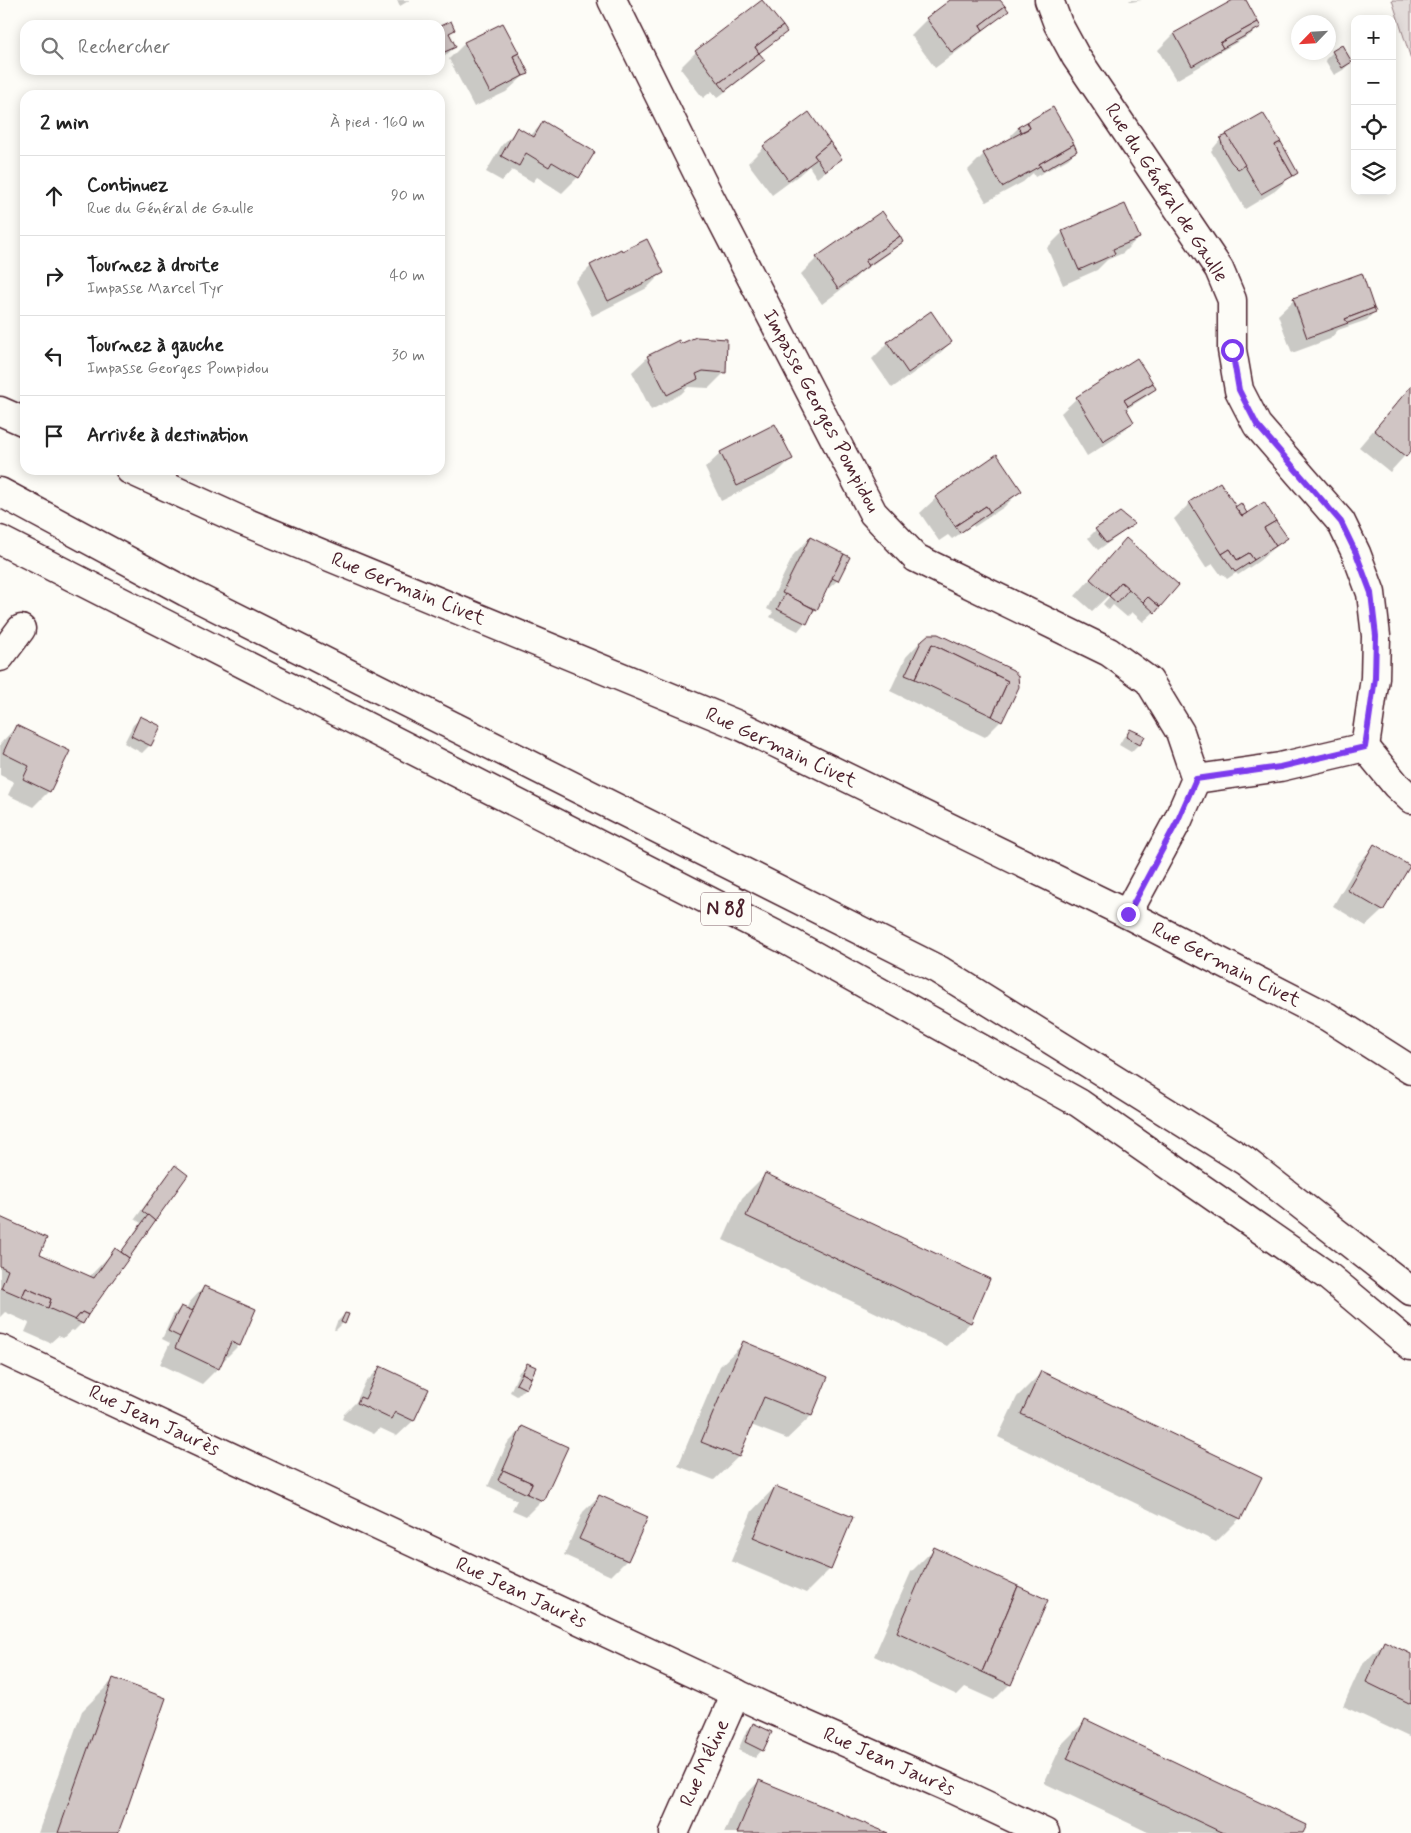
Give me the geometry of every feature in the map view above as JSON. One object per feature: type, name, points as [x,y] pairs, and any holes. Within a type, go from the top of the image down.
[{"type":"main road","name":"Impasse Georges Pompidou","points":[[612,0],[702,182],[873,513],[916,558],[1109,652],[1149,680],[1180,732],[1196,779]]},
{"type":"main road","name":"Rue du Général de Gaulle","points":[[1049,0],[1058,24],[1076,57],[1219,269],[1232,300],[1232,350],[1239,390],[1257,425],[1341,522],[1356,553],[1371,593],[1376,636],[1375,678],[1365,747]]},
{"type":"main road","points":[[0,411],[20,420]]},
{"type":"main road","name":"Rue Germain Civet","points":[[141,475],[240,520],[743,728],[1128,914],[1328,1017],[1411,1070]]},
{"type":"main road","name":"N 88","points":[[0,492],[186,592],[939,970],[1245,1161],[1411,1292]]},
{"type":"main road","name":"N 88","points":[[0,540],[786,940],[1079,1103],[1329,1277],[1411,1346]]},
{"type":"main road","points":[[0,657],[21,629]]},
{"type":"main road","points":[[1128,914],[1178,820],[1196,779],[1280,767],[1365,747],[1396,785],[1411,799]]},
{"type":"main road","name":"Rue Jean Jaurès","points":[[0,1349],[736,1693],[952,1789],[1044,1833]]},
{"type":"main road","name":"Rue Méline","points":[[674,1833],[736,1693]]},
{"type":"shaded area","points":[[1392,0],[1411,0],[1411,59]]},
{"type":"building","points":[[762,0],[783,26],[755,47],[759,53],[719,83],[695,51]]},
{"type":"building","points":[[950,0],[1000,0],[1005,6],[980,25],[983,30],[952,53],[926,18]]},
{"type":"building","points":[[1233,0],[1246,0],[1258,22],[1220,43],[1223,48],[1192,66],[1174,33]]},
{"type":"building","points":[[1005,6],[1009,11],[983,30],[980,25]]},
{"type":"building","points":[[451,21],[455,30],[449,33],[456,47],[445,52],[445,24]]},
{"type":"building","points":[[1258,22],[1261,27],[1223,48],[1220,43]]},
{"type":"building","points":[[503,23],[519,53],[513,56],[523,76],[490,93],[464,42]]},
{"type":"building","points":[[783,26],[787,32],[759,53],[755,47]]},
{"type":"building","points":[[1342,45],[1351,63],[1342,68],[1336,58],[1336,49]]},
{"type":"building","points":[[519,53],[529,74],[523,76],[513,56]]},
{"type":"building","points":[[759,53],[765,60],[725,91],[719,83]]},
{"type":"building","points":[[1053,107],[1074,144],[1002,187],[983,153],[1030,128],[1027,122]]},
{"type":"building","points":[[809,112],[830,142],[814,155],[817,159],[788,180],[763,146]]},
{"type":"building","points":[[1263,113],[1281,142],[1275,145],[1293,176],[1261,194],[1226,134]]},
{"type":"building","points":[[543,121],[595,152],[579,178],[552,162],[549,167],[526,153],[519,166],[501,156],[517,127],[534,137]]},
{"type":"building","points":[[1027,122],[1030,128],[1021,132],[1018,127]]},
{"type":"building","points":[[1227,135],[1245,165],[1238,169],[1224,150],[1220,138]]},
{"type":"building","points":[[830,142],[842,159],[825,171],[814,155]]},
{"type":"building","points":[[1281,142],[1298,173],[1293,176],[1275,145]]},
{"type":"building","points":[[1074,144],[1077,151],[1043,171],[1039,164]]},
{"type":"building","points":[[1125,204],[1140,238],[1113,249],[1115,254],[1079,270],[1062,231]]},
{"type":"building","points":[[882,211],[900,236],[865,261],[868,266],[838,289],[816,257]]},
{"type":"building","points":[[900,236],[903,242],[868,266],[865,261]]},
{"type":"building","points":[[647,239],[664,273],[608,301],[590,265],[621,249],[622,251]]},
{"type":"building","points":[[1362,273],[1374,308],[1345,319],[1348,323],[1307,338],[1293,298]]},
{"type":"building","points":[[1374,308],[1376,312],[1348,323],[1345,319]]},
{"type":"building","points":[[931,311],[952,342],[908,373],[887,342]]},
{"type":"building","points":[[696,337],[727,339],[726,373],[703,371],[696,374],[698,379],[667,395],[647,356],[679,340],[680,344]]},
{"type":"building","points":[[1137,358],[1153,383],[1124,400],[1134,422],[1103,441],[1076,397]]},
{"type":"building","points":[[1153,383],[1156,389],[1128,406],[1124,400]]},
{"type":"building","points":[[1411,386],[1411,451],[1406,457],[1374,430]]},
{"type":"building","points":[[775,424],[793,459],[737,486],[720,452]]},
{"type":"building","points":[[997,454],[1022,491],[990,512],[986,506],[955,526],[935,497]]},
{"type":"building","points":[[1220,482],[1242,516],[1264,502],[1276,521],[1264,528],[1276,546],[1254,560],[1249,553],[1237,560],[1230,549],[1222,554],[1189,502]]},
{"type":"building","points":[[1241,503],[1247,513],[1242,516],[1235,507]]},
{"type":"building","points":[[986,506],[990,512],[960,533],[955,526]]},
{"type":"building","points":[[1120,512],[1135,524],[1106,543],[1095,529]]},
{"type":"building","points":[[1276,521],[1288,538],[1276,546],[1264,528]]},
{"type":"building","points":[[810,537],[844,554],[817,610],[782,593]]},
{"type":"building","points":[[1126,538],[1179,585],[1160,607],[1148,597],[1143,602],[1121,582],[1109,596],[1090,579]]},
{"type":"building","points":[[1230,549],[1237,560],[1249,553],[1254,560],[1235,572],[1222,554]]},
{"type":"building","points":[[844,554],[850,557],[838,581],[832,578]]},
{"type":"building","points":[[1121,582],[1129,589],[1117,603],[1109,596]]},
{"type":"building","points":[[785,594],[814,609],[807,624],[777,609]]},
{"type":"building","points":[[1148,597],[1160,607],[1155,613],[1143,602]]},
{"type":"building","points":[[929,634],[938,634],[1013,670],[1018,676],[1019,687],[1002,722],[992,716],[1008,681],[932,644],[915,679],[905,675],[922,640]]},
{"type":"building","points":[[932,644],[1008,681],[992,716],[915,679]]},
{"type":"building","points":[[140,716],[161,726],[151,746],[131,736]]},
{"type":"building","points":[[16,725],[70,751],[50,792],[23,779],[29,766],[3,753]]},
{"type":"building","points":[[1130,729],[1145,736],[1140,745],[1126,737]]},
{"type":"building","points":[[1374,844],[1410,866],[1383,911],[1347,890]]},
{"type":"building","points":[[175,1165],[188,1175],[155,1221],[142,1211]]},
{"type":"building","points":[[765,1173],[990,1279],[971,1323],[746,1216]]},
{"type":"building","points":[[148,1215],[155,1221],[129,1258],[121,1252]]},
{"type":"building","points":[[0,1217],[47,1238],[40,1254],[94,1278],[115,1248],[129,1258],[88,1315],[82,1312],[75,1320],[48,1308],[51,1299],[26,1288],[22,1297],[1,1288],[8,1270],[0,1266]]},
{"type":"building","points":[[204,1286],[256,1309],[240,1346],[231,1342],[219,1369],[175,1348]]},
{"type":"building","points":[[26,1288],[51,1299],[48,1308],[22,1297]]},
{"type":"building","points":[[181,1306],[193,1311],[180,1337],[168,1331]]},
{"type":"building","points":[[82,1312],[88,1315],[83,1324],[75,1320]]},
{"type":"building","points":[[345,1313],[349,1314],[345,1324],[341,1322]]},
{"type":"building","points":[[743,1341],[828,1377],[812,1416],[764,1397],[739,1457],[701,1442]]},
{"type":"building","points":[[527,1363],[536,1367],[531,1378],[522,1373]]},
{"type":"building","points":[[380,1366],[429,1389],[414,1421],[395,1412],[391,1419],[357,1403],[360,1397],[365,1399]]},
{"type":"building","points":[[1041,1371],[1262,1477],[1241,1519],[1021,1414]]},
{"type":"building","points":[[522,1373],[531,1378],[526,1389],[516,1384]]},
{"type":"building","points":[[522,1426],[568,1447],[543,1501],[527,1494],[532,1483],[503,1470]]},
{"type":"building","points":[[503,1470],[532,1483],[527,1494],[498,1480]]},
{"type":"building","points":[[775,1486],[853,1517],[831,1570],[753,1538]]},
{"type":"building","points":[[599,1495],[648,1517],[628,1561],[579,1539]]},
{"type":"building","points":[[934,1547],[1018,1586],[982,1672],[897,1632]]},
{"type":"building","points":[[1018,1586],[1048,1600],[1011,1685],[982,1672]]},
{"type":"building","points":[[1384,1641],[1411,1654],[1411,1704],[1366,1682]]},
{"type":"building","points":[[113,1678],[166,1698],[127,1809],[118,1833],[58,1833]]},
{"type":"building","points":[[1085,1719],[1307,1825],[1303,1833],[1223,1833],[1067,1759]]},
{"type":"building","points":[[753,1723],[772,1732],[763,1751],[745,1742]]},
{"type":"building","points":[[759,1780],[888,1833],[737,1833]]},
{"type":"route","points":[[1128,914],[1178,820],[1196,779],[1280,767],[1365,747],[1375,678],[1376,636],[1371,593],[1356,553],[1341,522],[1257,425],[1239,390],[1232,350]]}]
